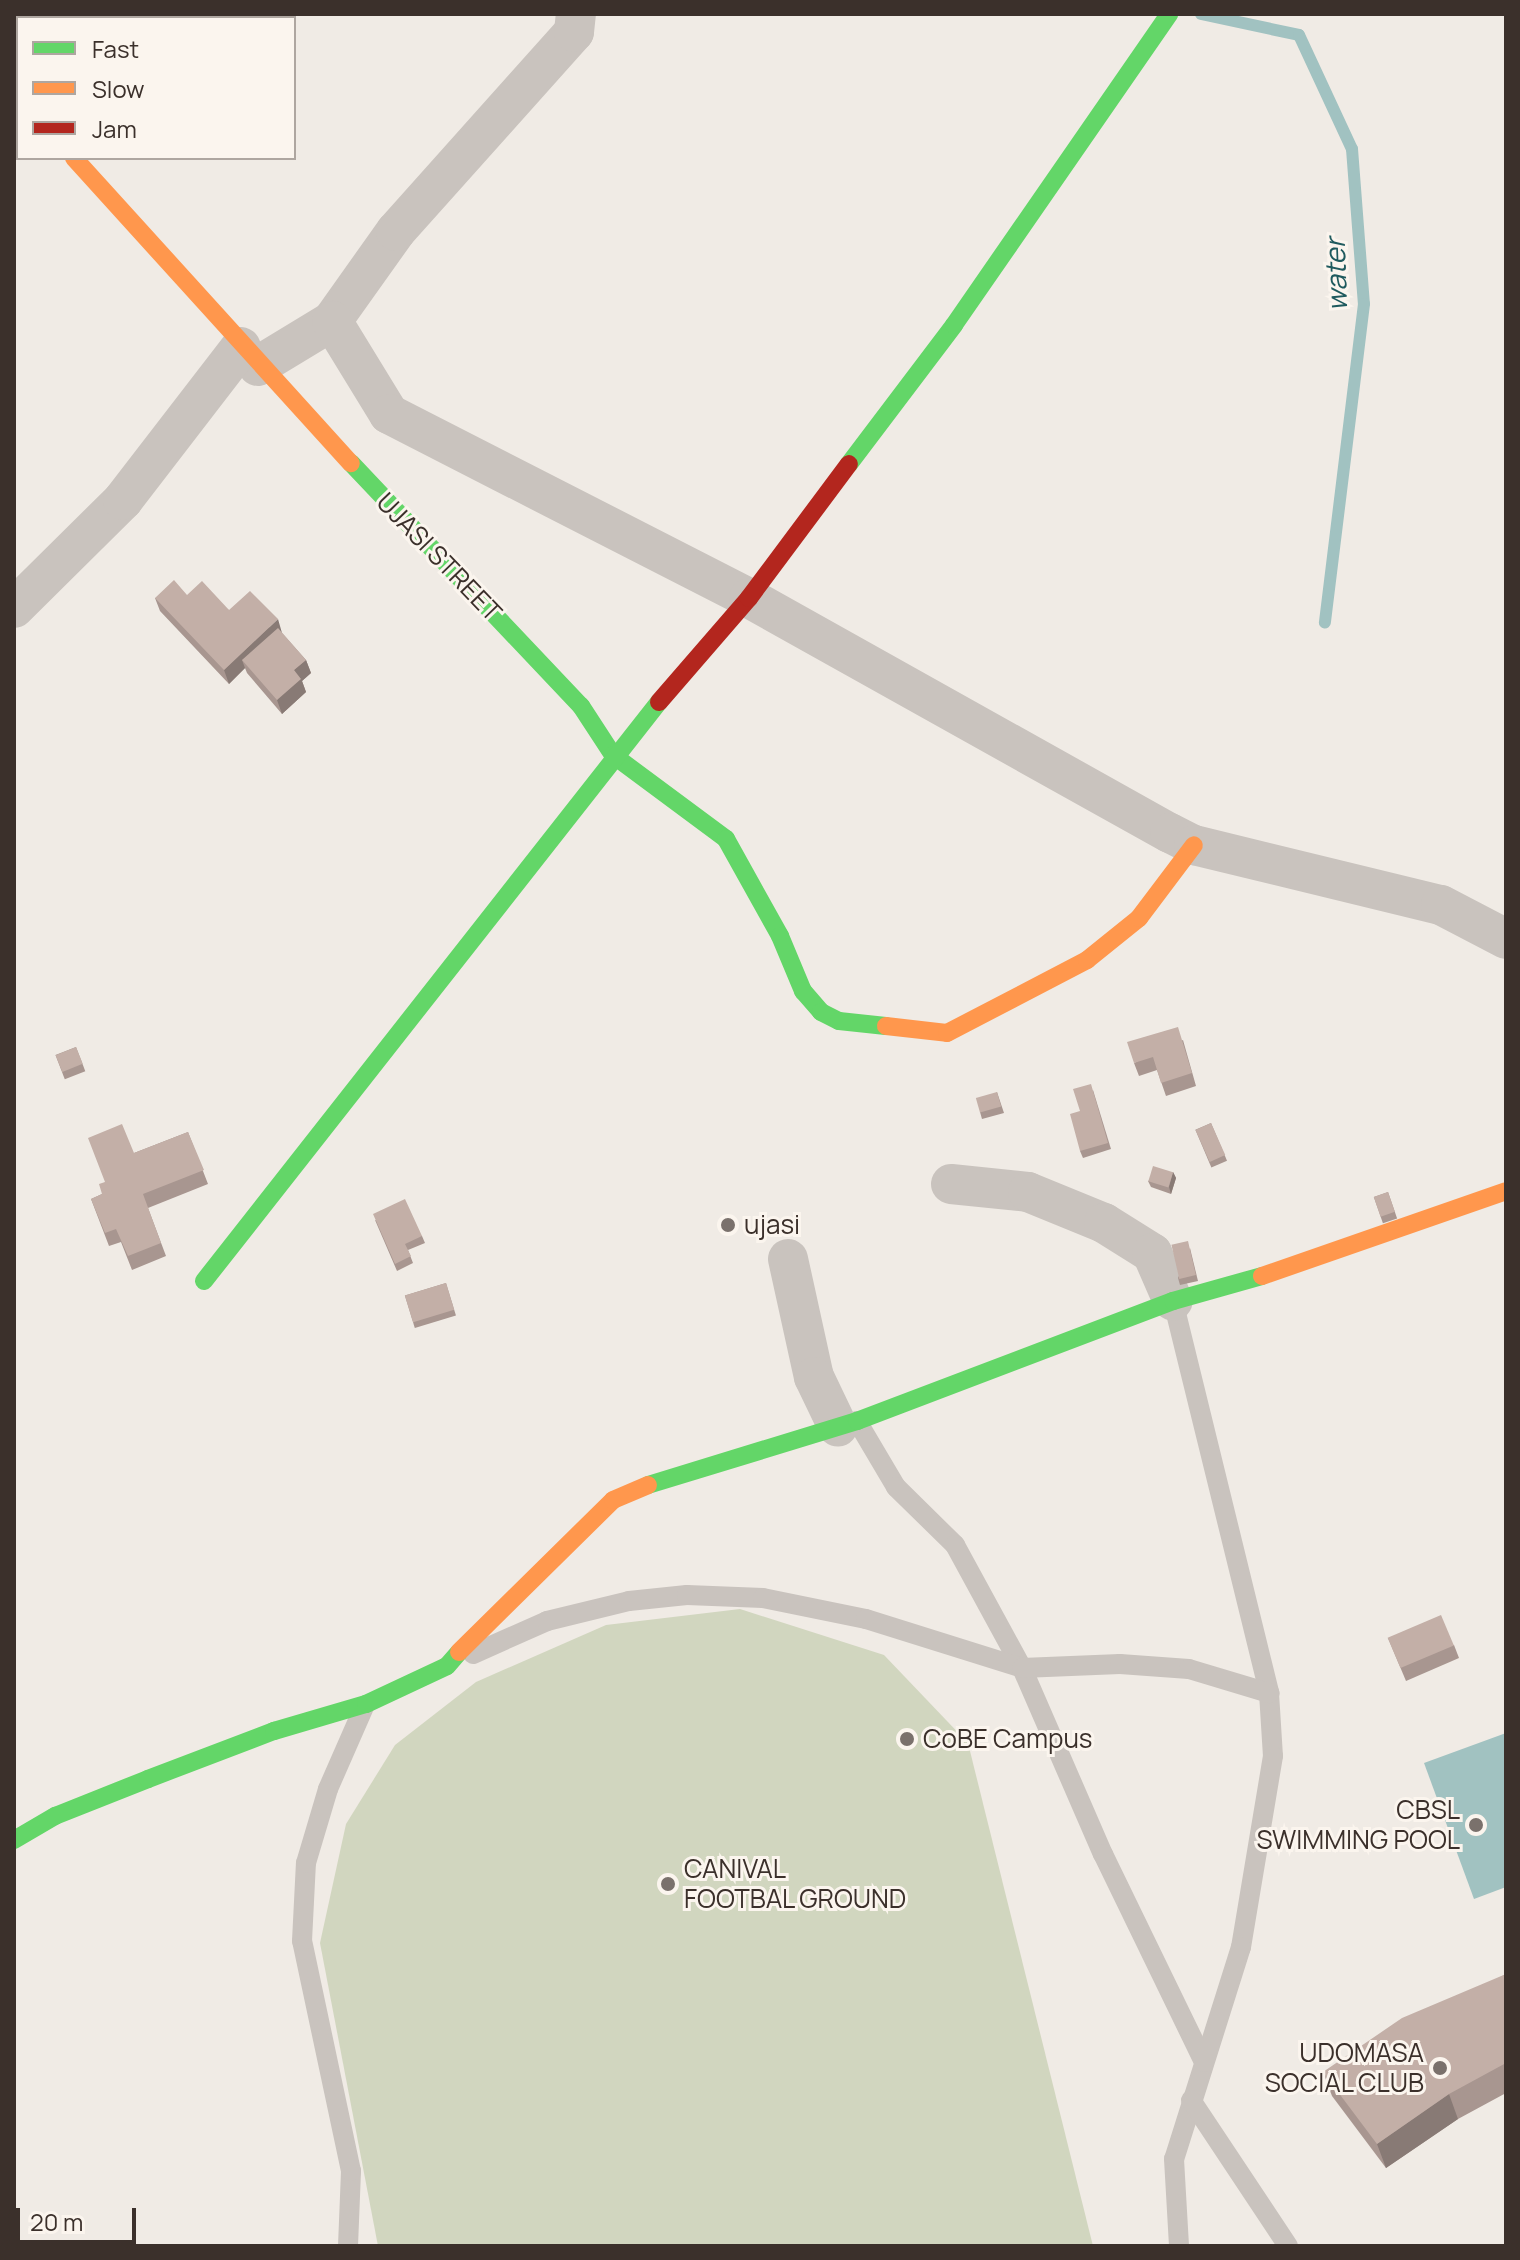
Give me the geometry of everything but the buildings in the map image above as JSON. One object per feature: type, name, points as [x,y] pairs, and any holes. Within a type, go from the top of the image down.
[{"type":"street","points":[[14,608],[123,500],[249,357],[332,321],[396,231],[574,32],[576,14]]},
{"type":"street","points":[[204,1281],[613,755],[749,598],[954,325],[1166,19]]},
{"type":"street","name":"UJASI STREET","points":[[76,160],[249,357],[581,706],[613,755]]},
{"type":"street","points":[[332,321],[389,414],[749,598],[1194,845],[1441,905],[1506,939]]},
{"type":"street","points":[[613,755],[726,839],[780,936],[803,991],[821,1012],[839,1021],[947,1033],[1087,960],[1139,918],[1194,845]]},
{"type":"street","points":[[951,1184],[1028,1192],[1104,1223],[1152,1253],[1173,1301]]},
{"type":"street","points":[[14,1840],[55,1816],[274,1731],[366,1704],[447,1666],[492,1615],[613,1500],[659,1481],[848,1424],[1173,1301],[1312,1262],[1506,1191]]},
{"type":"street","points":[[788,1259],[814,1377],[848,1424]]},
{"type":"lane","points":[[1173,1301],[1269,1693],[1273,1756],[1241,1947],[1174,2159],[1179,2246]]},
{"type":"lane","points":[[848,1424],[896,1487],[955,1545],[1022,1668],[1103,1854],[1204,2062]]},
{"type":"lane","points":[[447,1666],[547,1621],[629,1601],[687,1595],[763,1598],[866,1619],[1022,1668],[1120,1664],[1189,1669],[1269,1693]]},
{"type":"lane","points":[[348,2246],[351,2171],[302,1941],[306,1863],[328,1789],[366,1704]]},
{"type":"lane","points":[[1191,2100],[1288,2246]]},
{"type":"green space","name":"CANIVAL FOOTBAL GROUND","points":[[740,1609],[884,1655],[968,1743],[1093,2246],[378,2246],[320,1943],[346,1824],[395,1745],[476,1682],[606,1625]]},
{"type":"water","name":"CBSL SWIMMING POOL","points":[[1506,1733],[1506,1887],[1474,1899],[1424,1763]]},
{"type":"waterway","name":"water","points":[[1201,14],[1299,35],[1352,149],[1364,304],[1325,623]]},
{"type":"traffic: fast","points":[[849,464],[954,325],[1169,14]]},
{"type":"traffic: fast","points":[[351,463],[581,706],[613,755],[726,839],[780,936],[803,991],[821,1012],[839,1021],[886,1026]]},
{"type":"traffic: fast","points":[[204,1281],[659,702]]},
{"type":"traffic: fast","points":[[648,1485],[857,1421],[1173,1301],[1262,1276]]},
{"type":"traffic: fast","points":[[14,1840],[55,1816],[148,1779],[274,1731],[366,1704],[447,1666],[459,1652]]},
{"type":"traffic: slow","points":[[76,160],[351,463]]},
{"type":"traffic: slow","points":[[886,1026],[947,1033],[1087,960],[1139,918],[1194,845]]},
{"type":"traffic: slow","points":[[1262,1276],[1506,1191]]},
{"type":"traffic: slow","points":[[459,1652],[613,1500],[648,1485]]},
{"type":"traffic: jam","points":[[659,702],[749,598],[849,464]]},
{"type":"place","name":"ujasi","points":[[728,1225]]},
{"type":"place","name":"CoBE Campus","points":[[907,1739]]},
{"type":"place","name":"CBSL SWIMMING POOL","points":[[1476,1825]]},
{"type":"place","name":"CANIVAL FOOTBAL GROUND","points":[[668,1884]]},
{"type":"place","name":"UDOMASA SOCIAL CLUB","points":[[1440,2068]]}]
